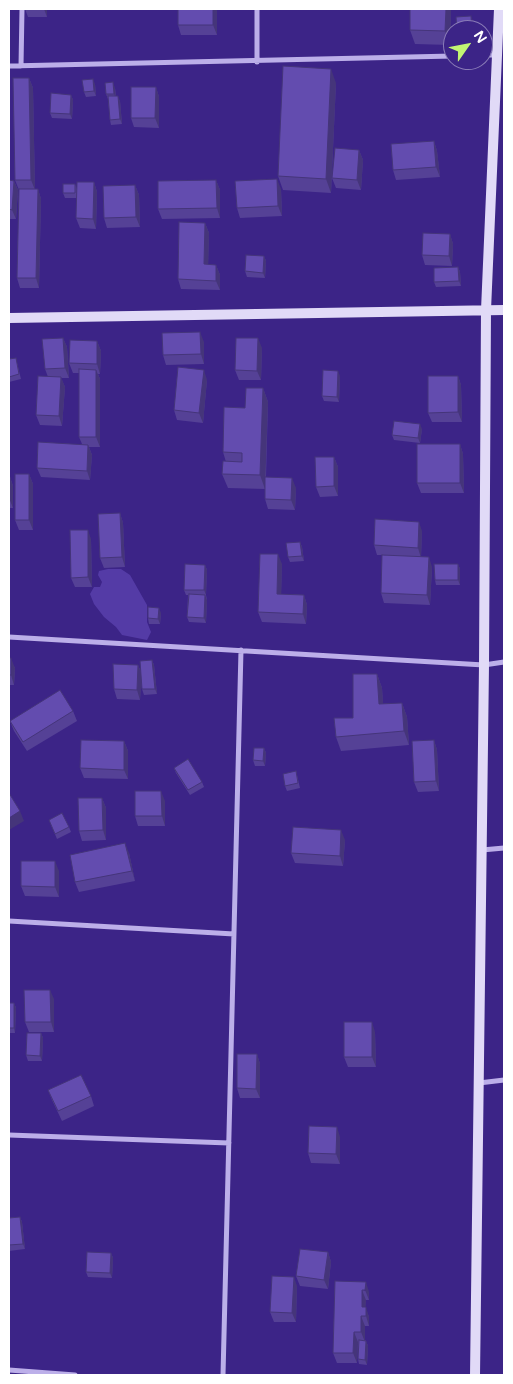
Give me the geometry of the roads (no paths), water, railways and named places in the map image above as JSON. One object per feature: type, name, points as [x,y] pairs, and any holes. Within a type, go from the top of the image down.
[{"type":"street","points":[[21,66],[22,9]]},
{"type":"street","points":[[257,9],[257,62]]},
{"type":"street","points":[[475,1375],[484,664],[486,310],[499,9]]},
{"type":"street","points":[[493,55],[498,55]]},
{"type":"street","points":[[9,66],[257,62],[443,56]]},
{"type":"street","points":[[9,318],[504,310]]},
{"type":"street","points":[[9,637],[484,664],[504,662]]},
{"type":"street","points":[[222,1375],[241,650]]},
{"type":"street","points":[[482,850],[504,848]]},
{"type":"street","points":[[9,921],[234,934]]},
{"type":"street","points":[[479,1083],[504,1080]]},
{"type":"street","points":[[9,1135],[229,1143]]},
{"type":"street","points":[[9,1370],[75,1375]]}]
